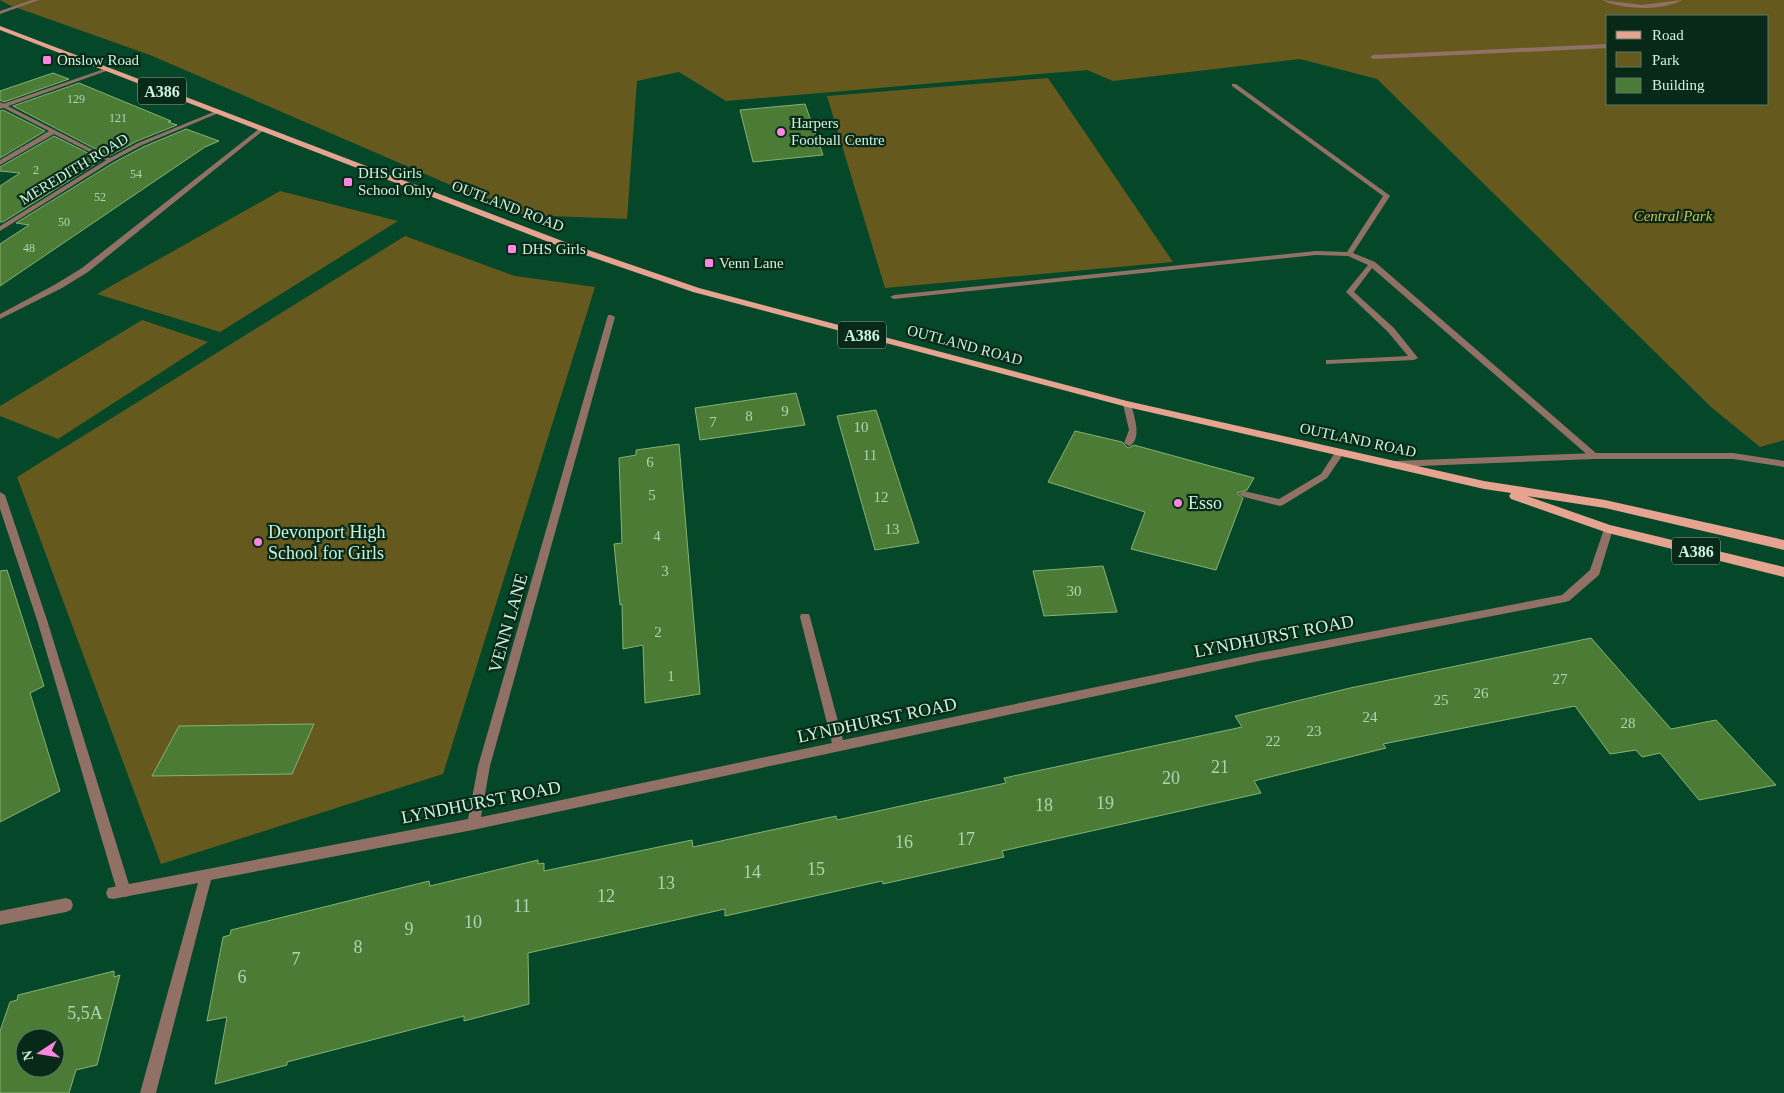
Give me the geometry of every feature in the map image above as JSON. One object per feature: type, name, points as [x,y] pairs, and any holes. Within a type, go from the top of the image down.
[{"type":"main road","name":"OUTLAND ROAD","points":[[0,28],[562,244],[696,290],[1127,404],[1484,485],[1605,504],[1784,545]]},
{"type":"main road","name":"OUTLAND ROAD","points":[[1484,485],[1608,529],[1784,572]]},
{"type":"street","points":[[0,13],[37,0]]},
{"type":"street","points":[[1604,0],[1634,7],[1668,5],[1680,0]]},
{"type":"street","points":[[1373,57],[1606,46]]},
{"type":"street","points":[[2,105],[106,70]]},
{"type":"street","points":[[1234,85],[1387,196],[1349,254]]},
{"type":"street","points":[[2,105],[110,160]]},
{"type":"street","name":"MEREDITH ROAD","points":[[0,229],[110,160],[140,144],[218,112]]},
{"type":"street","points":[[0,317],[85,270],[262,129]]},
{"type":"street","points":[[0,163],[54,131]]},
{"type":"street","points":[[894,297],[1316,253],[1349,254],[1372,264],[1594,456]]},
{"type":"street","points":[[1330,362],[1414,358],[1391,330],[1350,292],[1372,264]]},
{"type":"street","name":"VENN LANE","points":[[473,824],[484,766],[611,317]]},
{"type":"street","points":[[1127,404],[1133,430],[1128,443]]},
{"type":"street","points":[[1244,494],[1280,503],[1324,476],[1338,453]]},
{"type":"street","points":[[1395,464],[1594,456],[1733,456],[1784,464]]},
{"type":"street","name":"LYNDHURST ROAD","points":[[0,495],[42,620],[119,892],[473,824],[1259,658],[1565,598],[1595,572],[1608,529]]},
{"type":"street","points":[[805,617],[839,747]]},
{"type":"street","points":[[148,1093],[206,876]]},
{"type":"street","points":[[0,918],[66,904]]},
{"type":"green space","name":"Central Park","points":[[0,0],[1784,0],[1784,440],[1760,447],[1711,407],[1377,79],[1300,59],[1113,81],[1087,70],[726,101],[679,72],[637,81],[627,219],[525,215],[499,206],[150,55],[9,5]]},
{"type":"green space","points":[[1048,78],[1173,262],[885,288],[827,96]]},
{"type":"green space","points":[[280,191],[398,221],[220,332],[97,294]]},
{"type":"green space","name":"Devonport High School for Girls","points":[[405,236],[515,276],[595,287],[443,774],[161,864],[17,477]]},
{"type":"green space","points":[[142,320],[208,342],[58,439],[0,416],[0,406]]},
{"type":"building","points":[[53,73],[69,79],[4,102],[0,100],[0,91]]},
{"type":"building","points":[[79,83],[177,125],[137,141],[109,156],[13,106]]},
{"type":"building","name":"Harpers Football Centre","points":[[805,104],[823,155],[753,162],[740,110]]},
{"type":"building","points":[[3,110],[45,131],[0,158],[0,111]]},
{"type":"building","points":[[186,129],[219,141],[205,147],[0,286],[0,244],[29,225],[16,223],[113,163],[143,147]]},
{"type":"building","points":[[54,136],[102,160],[3,222],[0,222],[0,186],[20,173],[0,171],[0,167]]},
{"type":"building","points":[[796,393],[805,425],[700,440],[695,408]]},
{"type":"building","points":[[876,410],[919,543],[875,550],[837,416]]},
{"type":"building","name":"Esso","points":[[1075,431],[1122,442],[1128,448],[1134,445],[1254,478],[1247,490],[1237,493],[1243,498],[1216,570],[1131,549],[1145,512],[1048,482]]},
{"type":"building","points":[[679,444],[700,694],[645,703],[643,645],[623,649],[622,604],[620,605],[614,544],[622,543],[619,458],[636,455],[636,450]]},
{"type":"building","points":[[1103,566],[1117,612],[1044,616],[1033,571]]},
{"type":"building","points":[[7,570],[44,686],[30,693],[60,791],[0,822],[0,571]]},
{"type":"building","points":[[1591,638],[1671,729],[1716,720],[1776,785],[1699,800],[1660,753],[1642,757],[1636,750],[1610,754],[1575,706],[1383,744],[1386,748],[1254,781],[1261,793],[1002,851],[1004,857],[883,884],[882,881],[725,916],[725,909],[528,953],[529,1004],[464,1021],[464,1016],[287,1062],[287,1065],[215,1084],[227,1017],[207,1021],[223,937],[230,935],[231,930],[429,881],[430,886],[538,860],[538,864],[544,863],[544,871],[692,840],[693,847],[836,816],[837,820],[1006,783],[1004,778],[1242,727],[1235,716],[1350,688]]},
{"type":"building","points":[[314,724],[292,774],[152,776],[179,726]]},
{"type":"building","points":[[114,971],[114,977],[120,975],[97,1065],[76,1070],[69,1093],[0,1093],[0,1031],[10,1002],[17,1000],[18,995]]},
{"type":"place","name":"Onslow Road","points":[[47,60]]},
{"type":"place","name":"Harpers Football Centre","points":[[781,132]]},
{"type":"place","name":"DHS Girls School Only","points":[[348,182]]},
{"type":"place","name":"DHS Girls","points":[[512,249]]},
{"type":"place","name":"Venn Lane","points":[[709,263]]},
{"type":"place","name":"Esso","points":[[1178,503]]},
{"type":"place","name":"Devonport High School for Girls","points":[[258,542]]}]
